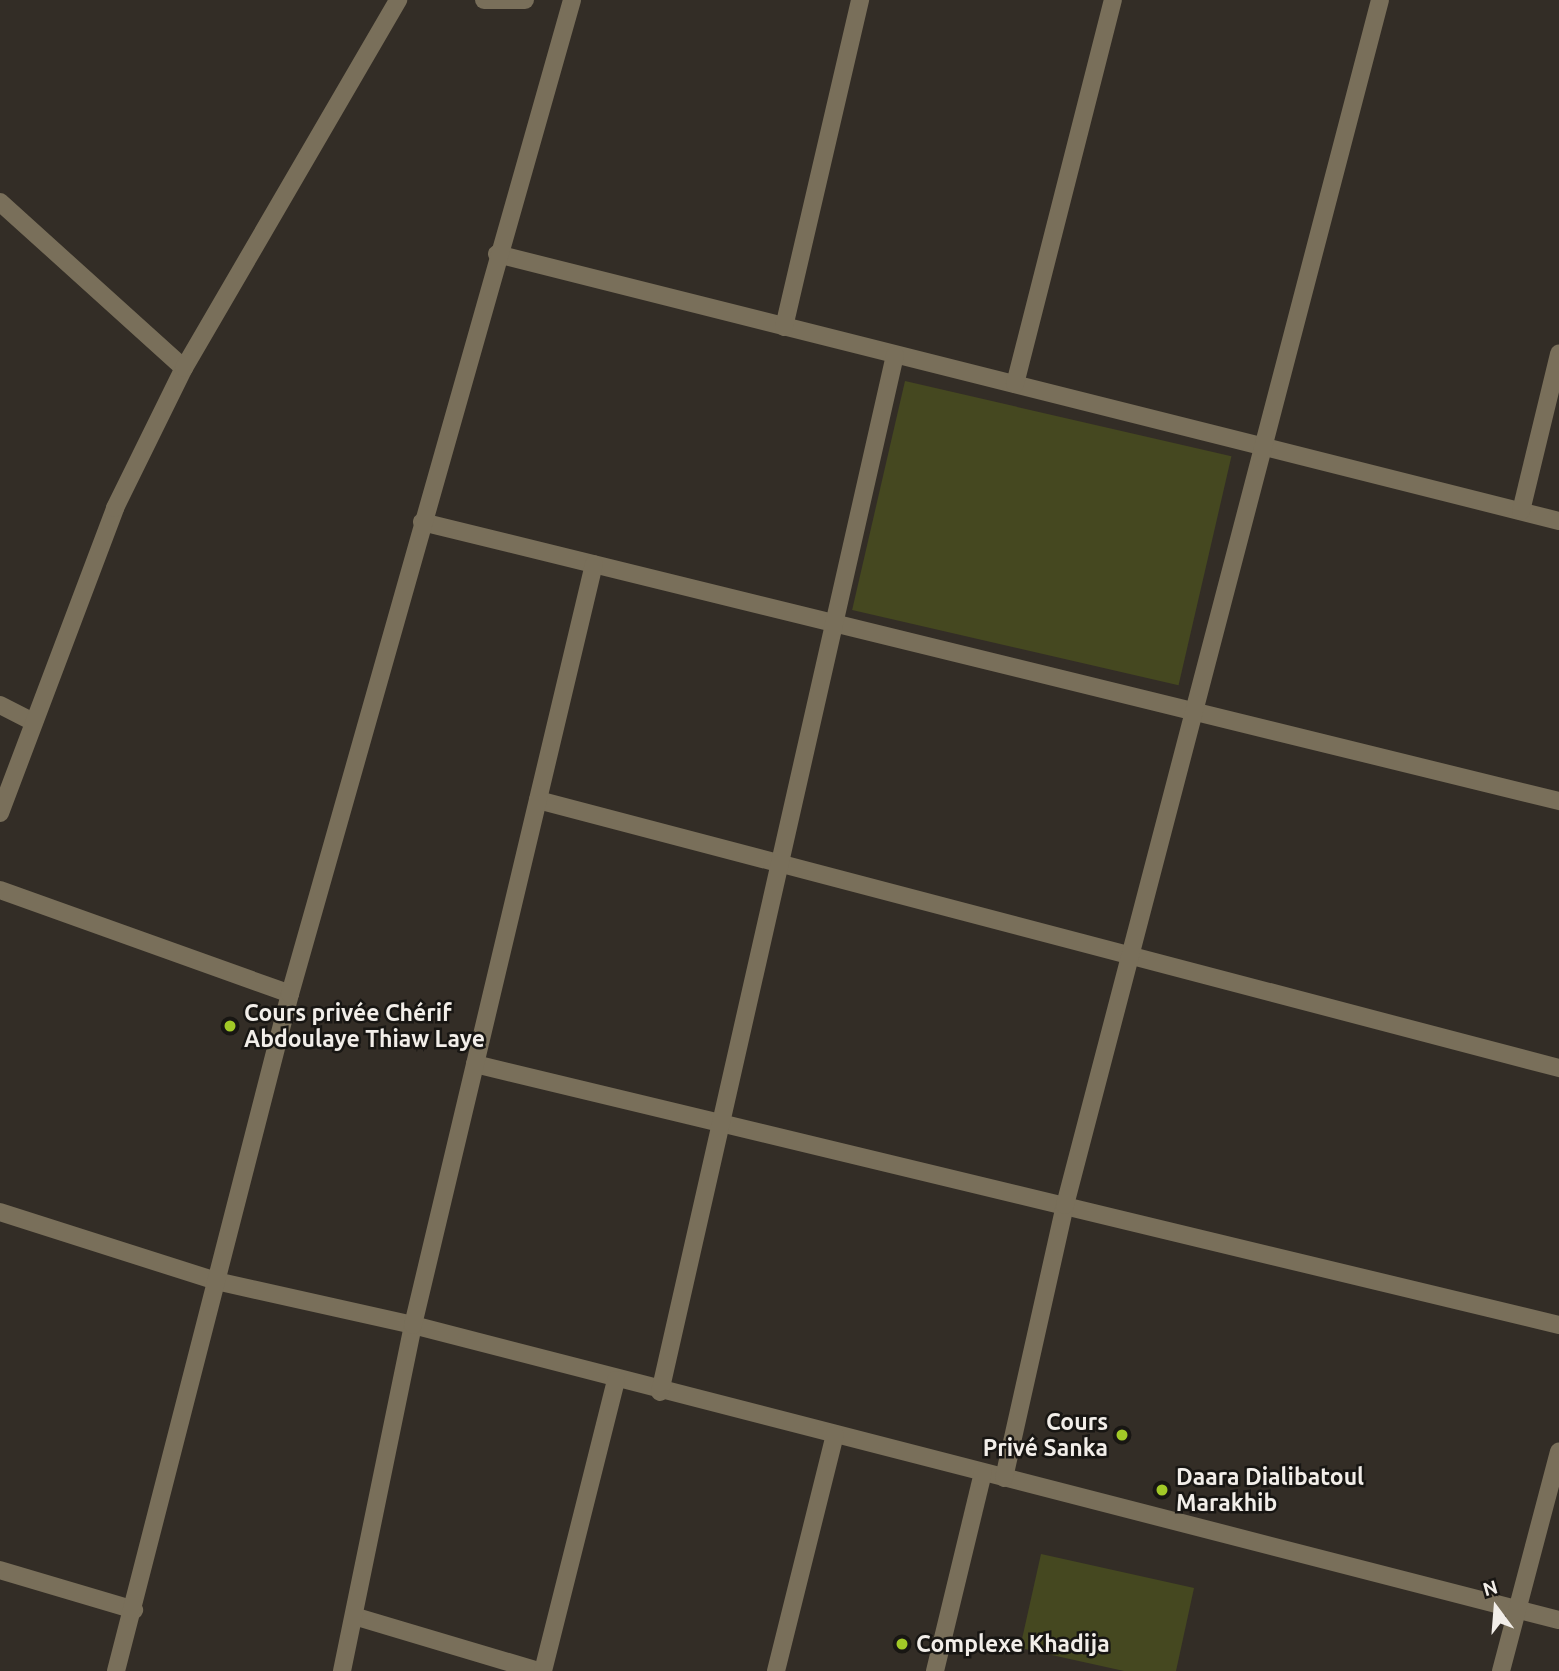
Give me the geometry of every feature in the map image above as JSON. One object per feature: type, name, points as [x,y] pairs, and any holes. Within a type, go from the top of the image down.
[{"type":"street","points":[[0,813],[116,508],[184,368],[398,0]]},
{"type":"street","points":[[484,0],[525,0]]},
{"type":"street","points":[[116,1671],[134,1610],[290,994],[497,254],[572,0]]},
{"type":"street","points":[[784,327],[860,0]]},
{"type":"street","points":[[1014,384],[1113,0]]},
{"type":"street","points":[[1004,1478],[1065,1205],[1380,0]]},
{"type":"street","points":[[0,202],[184,368]]},
{"type":"street","points":[[497,254],[1559,521]]},
{"type":"street","points":[[1521,511],[1559,354]]},
{"type":"street","points":[[660,1392],[895,355]]},
{"type":"street","points":[[422,522],[1559,801]]},
{"type":"street","points":[[342,1671],[357,1617],[413,1325],[594,564]]},
{"type":"street","points":[[0,705],[34,722]]},
{"type":"street","points":[[538,800],[1559,1068]]},
{"type":"street","points":[[0,890],[290,994]]},
{"type":"street","points":[[475,1064],[1559,1325]]},
{"type":"street","points":[[0,1212],[216,1281],[413,1325],[660,1392],[1559,1620]]},
{"type":"street","points":[[543,1671],[616,1380]]},
{"type":"street","points":[[776,1671],[835,1436]]},
{"type":"street","points":[[1501,1671],[1559,1452]]},
{"type":"street","points":[[935,1671],[983,1473]]},
{"type":"street","points":[[0,1570],[134,1610]]},
{"type":"street","points":[[357,1617],[538,1671]]},
{"type":"green space","points":[[905,381],[1231,456],[1179,685],[852,610]]},
{"type":"green space","points":[[1041,1554],[1194,1588],[1176,1671],[1124,1671],[1020,1648]]},
{"type":"place","name":"Cours privée Chérif Abdoulaye Thiaw Laye","points":[[230,1026]]},
{"type":"place","name":"Cours Privé Sanka","points":[[1122,1435]]},
{"type":"place","name":"Daara Dialibatoul Marakhib","points":[[1162,1490]]},
{"type":"place","name":"Complexe Khadija","points":[[902,1644]]}]
